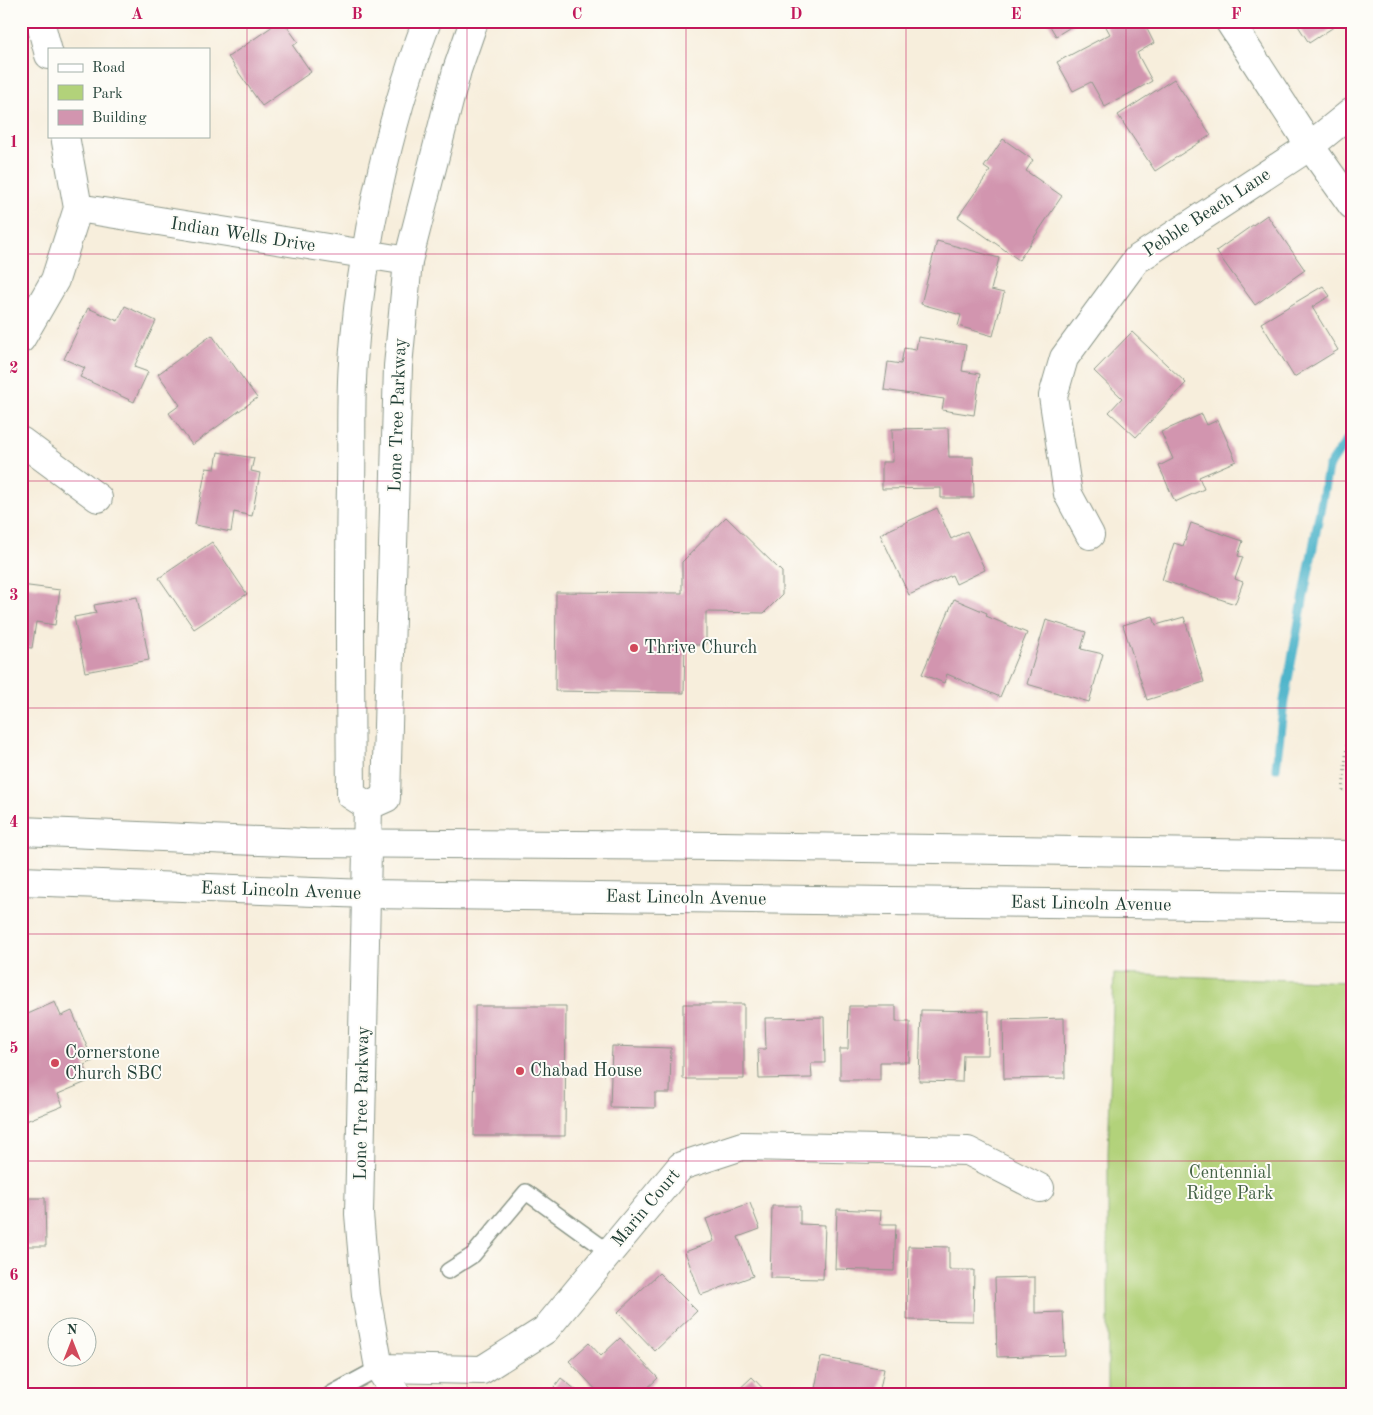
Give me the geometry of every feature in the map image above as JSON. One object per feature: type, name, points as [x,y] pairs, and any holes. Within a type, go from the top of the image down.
[{"type":"street","points":[[40,21],[48,51]]},
{"type":"street","points":[[368,806],[351,795],[349,608],[353,363],[365,255],[387,153],[414,56],[427,21]]},
{"type":"street","name":"Lone Tree Parkway","points":[[396,1394],[380,1368],[366,1295],[359,1214],[368,806],[386,798],[398,366],[408,262],[457,70],[474,21]]},
{"type":"street","points":[[1229,21],[1310,146],[1352,205]]},
{"type":"street","name":"Pebble Beach Lane","points":[[1090,535],[1068,494],[1054,405],[1053,396],[1064,358],[1136,260],[1310,146],[1352,112]]},
{"type":"street","points":[[21,339],[55,280],[78,208],[65,138]]},
{"type":"street","name":"Indian Wells Drive","points":[[78,208],[408,262]]},
{"type":"street","points":[[21,441],[98,498]]},
{"type":"street","points":[[21,831],[187,839],[368,844],[712,846],[1352,855]]},
{"type":"street","name":"East Lincoln Avenue","points":[[21,881],[367,894],[1352,907]]},
{"type":"street","name":"Marin Court","points":[[380,1368],[482,1370],[545,1330],[681,1166],[742,1146],[968,1151],[1040,1188]]},
{"type":"lane","points":[[448,1271],[473,1255],[526,1192],[609,1252]]},
{"type":"lane","points":[[331,1394],[380,1368]]},
{"type":"path","points":[[1343,791],[1352,685]]},
{"type":"green space","name":"Centennial Ridge Park","points":[[1114,974],[1352,982],[1352,1394],[1108,1394],[1108,1153]]},
{"type":"building","points":[[280,21],[283,21],[298,42],[293,46],[311,72],[262,106],[228,57]]},
{"type":"building","points":[[1047,21],[1080,21],[1056,36]]},
{"type":"building","points":[[1103,21],[1143,21],[1154,43],[1137,53],[1152,81],[1105,107],[1091,82],[1073,91],[1057,62],[1110,34]]},
{"type":"building","points":[[1295,21],[1343,21],[1309,43]]},
{"type":"building","points":[[1174,79],[1211,135],[1155,171],[1118,115]]},
{"type":"building","points":[[1003,139],[1033,160],[1026,171],[1062,196],[1019,260],[958,217],[990,171],[984,167]]},
{"type":"building","points":[[1267,215],[1305,270],[1255,305],[1216,251]]},
{"type":"building","points":[[937,241],[999,258],[991,290],[1004,293],[993,336],[958,326],[961,315],[921,304]]},
{"type":"building","points":[[1323,286],[1330,296],[1312,307],[1338,350],[1294,377],[1261,323]]},
{"type":"building","points":[[125,306],[156,321],[134,367],[148,372],[134,402],[80,377],[85,368],[64,359],[88,308],[118,321]]},
{"type":"building","points":[[1132,332],[1186,383],[1136,437],[1109,412],[1122,398],[1094,371]]},
{"type":"building","points":[[212,335],[257,398],[192,445],[169,413],[180,405],[158,374]]},
{"type":"building","points":[[918,337],[966,345],[962,371],[980,374],[974,415],[942,410],[944,399],[884,390],[888,362],[901,364],[904,348],[916,350]]},
{"type":"building","points":[[1202,414],[1207,425],[1218,420],[1236,461],[1199,477],[1204,489],[1175,502],[1159,466],[1173,459],[1161,432]]},
{"type":"building","points":[[948,428],[949,457],[973,457],[974,498],[941,498],[941,488],[882,489],[882,462],[893,462],[892,429]]},
{"type":"building","points":[[218,452],[254,458],[251,471],[260,473],[252,516],[234,512],[231,532],[195,525],[206,468],[215,469]]},
{"type":"building","points":[[937,508],[951,539],[967,531],[985,570],[956,584],[952,575],[909,595],[880,534]]},
{"type":"building","points":[[726,517],[782,572],[782,595],[764,613],[706,612],[706,645],[685,645],[684,693],[555,691],[556,592],[682,593],[682,562]]},
{"type":"building","points":[[1191,523],[1243,541],[1238,556],[1243,557],[1235,579],[1243,582],[1235,604],[1162,580],[1174,543],[1183,546]]},
{"type":"building","points":[[212,542],[247,594],[194,629],[159,578]]},
{"type":"building","points":[[21,585],[60,590],[55,625],[36,622],[32,648],[21,647]]},
{"type":"building","points":[[137,597],[149,660],[85,672],[74,617],[96,613],[94,605]]},
{"type":"building","points":[[954,599],[987,613],[986,616],[1027,633],[1000,697],[947,674],[944,683],[922,674]]},
{"type":"building","points":[[1153,616],[1156,625],[1184,617],[1204,682],[1147,700],[1123,625]]},
{"type":"building","points":[[1046,620],[1086,632],[1081,649],[1103,654],[1089,702],[1027,684]]},
{"type":"building","name":"Cornerstone Church SBC","points":[[55,1002],[61,1016],[72,1011],[93,1061],[84,1065],[91,1080],[58,1094],[63,1106],[21,1123],[21,1017]]},
{"type":"building","points":[[683,1004],[744,1004],[744,1079],[683,1079]]},
{"type":"building","name":"Chabad House","points":[[475,1006],[566,1006],[565,1136],[474,1136]]},
{"type":"building","points":[[849,1006],[896,1006],[896,1022],[910,1022],[909,1062],[880,1062],[880,1080],[840,1080],[840,1049],[848,1049]]},
{"type":"building","points":[[921,1010],[989,1011],[988,1055],[963,1055],[962,1082],[919,1081]]},
{"type":"building","points":[[824,1017],[825,1063],[811,1063],[812,1078],[759,1079],[758,1049],[766,1049],[765,1018]]},
{"type":"building","points":[[1064,1018],[1065,1078],[1004,1079],[1003,1020]]},
{"type":"building","points":[[612,1046],[671,1048],[670,1093],[655,1093],[655,1108],[610,1107]]},
{"type":"building","points":[[21,1198],[45,1198],[46,1246],[21,1246]]},
{"type":"building","points":[[750,1203],[760,1229],[738,1237],[753,1276],[701,1295],[685,1252],[714,1241],[706,1219]]},
{"type":"building","points":[[772,1206],[800,1206],[800,1224],[825,1225],[823,1279],[770,1278]]},
{"type":"building","points":[[837,1209],[881,1211],[880,1224],[896,1224],[894,1271],[835,1269]]},
{"type":"building","points":[[908,1246],[949,1247],[949,1270],[974,1270],[973,1321],[907,1320]]},
{"type":"building","points":[[659,1273],[697,1311],[655,1351],[618,1312]]},
{"type":"building","points":[[1035,1277],[1035,1313],[1063,1312],[1065,1355],[997,1357],[995,1278]]},
{"type":"building","points":[[620,1338],[658,1378],[641,1394],[600,1394],[569,1361],[589,1343],[601,1356]]},
{"type":"building","points":[[821,1357],[884,1369],[879,1394],[814,1394]]},
{"type":"building","points":[[752,1377],[768,1394],[734,1394]]},
{"type":"building","points":[[561,1378],[581,1394],[549,1394]]},
{"type":"waterway","points":[[1276,768],[1284,701],[1328,468],[1352,432]]},
{"type":"place","name":"Thrive Church","points":[[634,648]]},
{"type":"place","name":"Cornerstone Church SBC","points":[[55,1063]]},
{"type":"place","name":"Chabad House","points":[[520,1071]]}]
